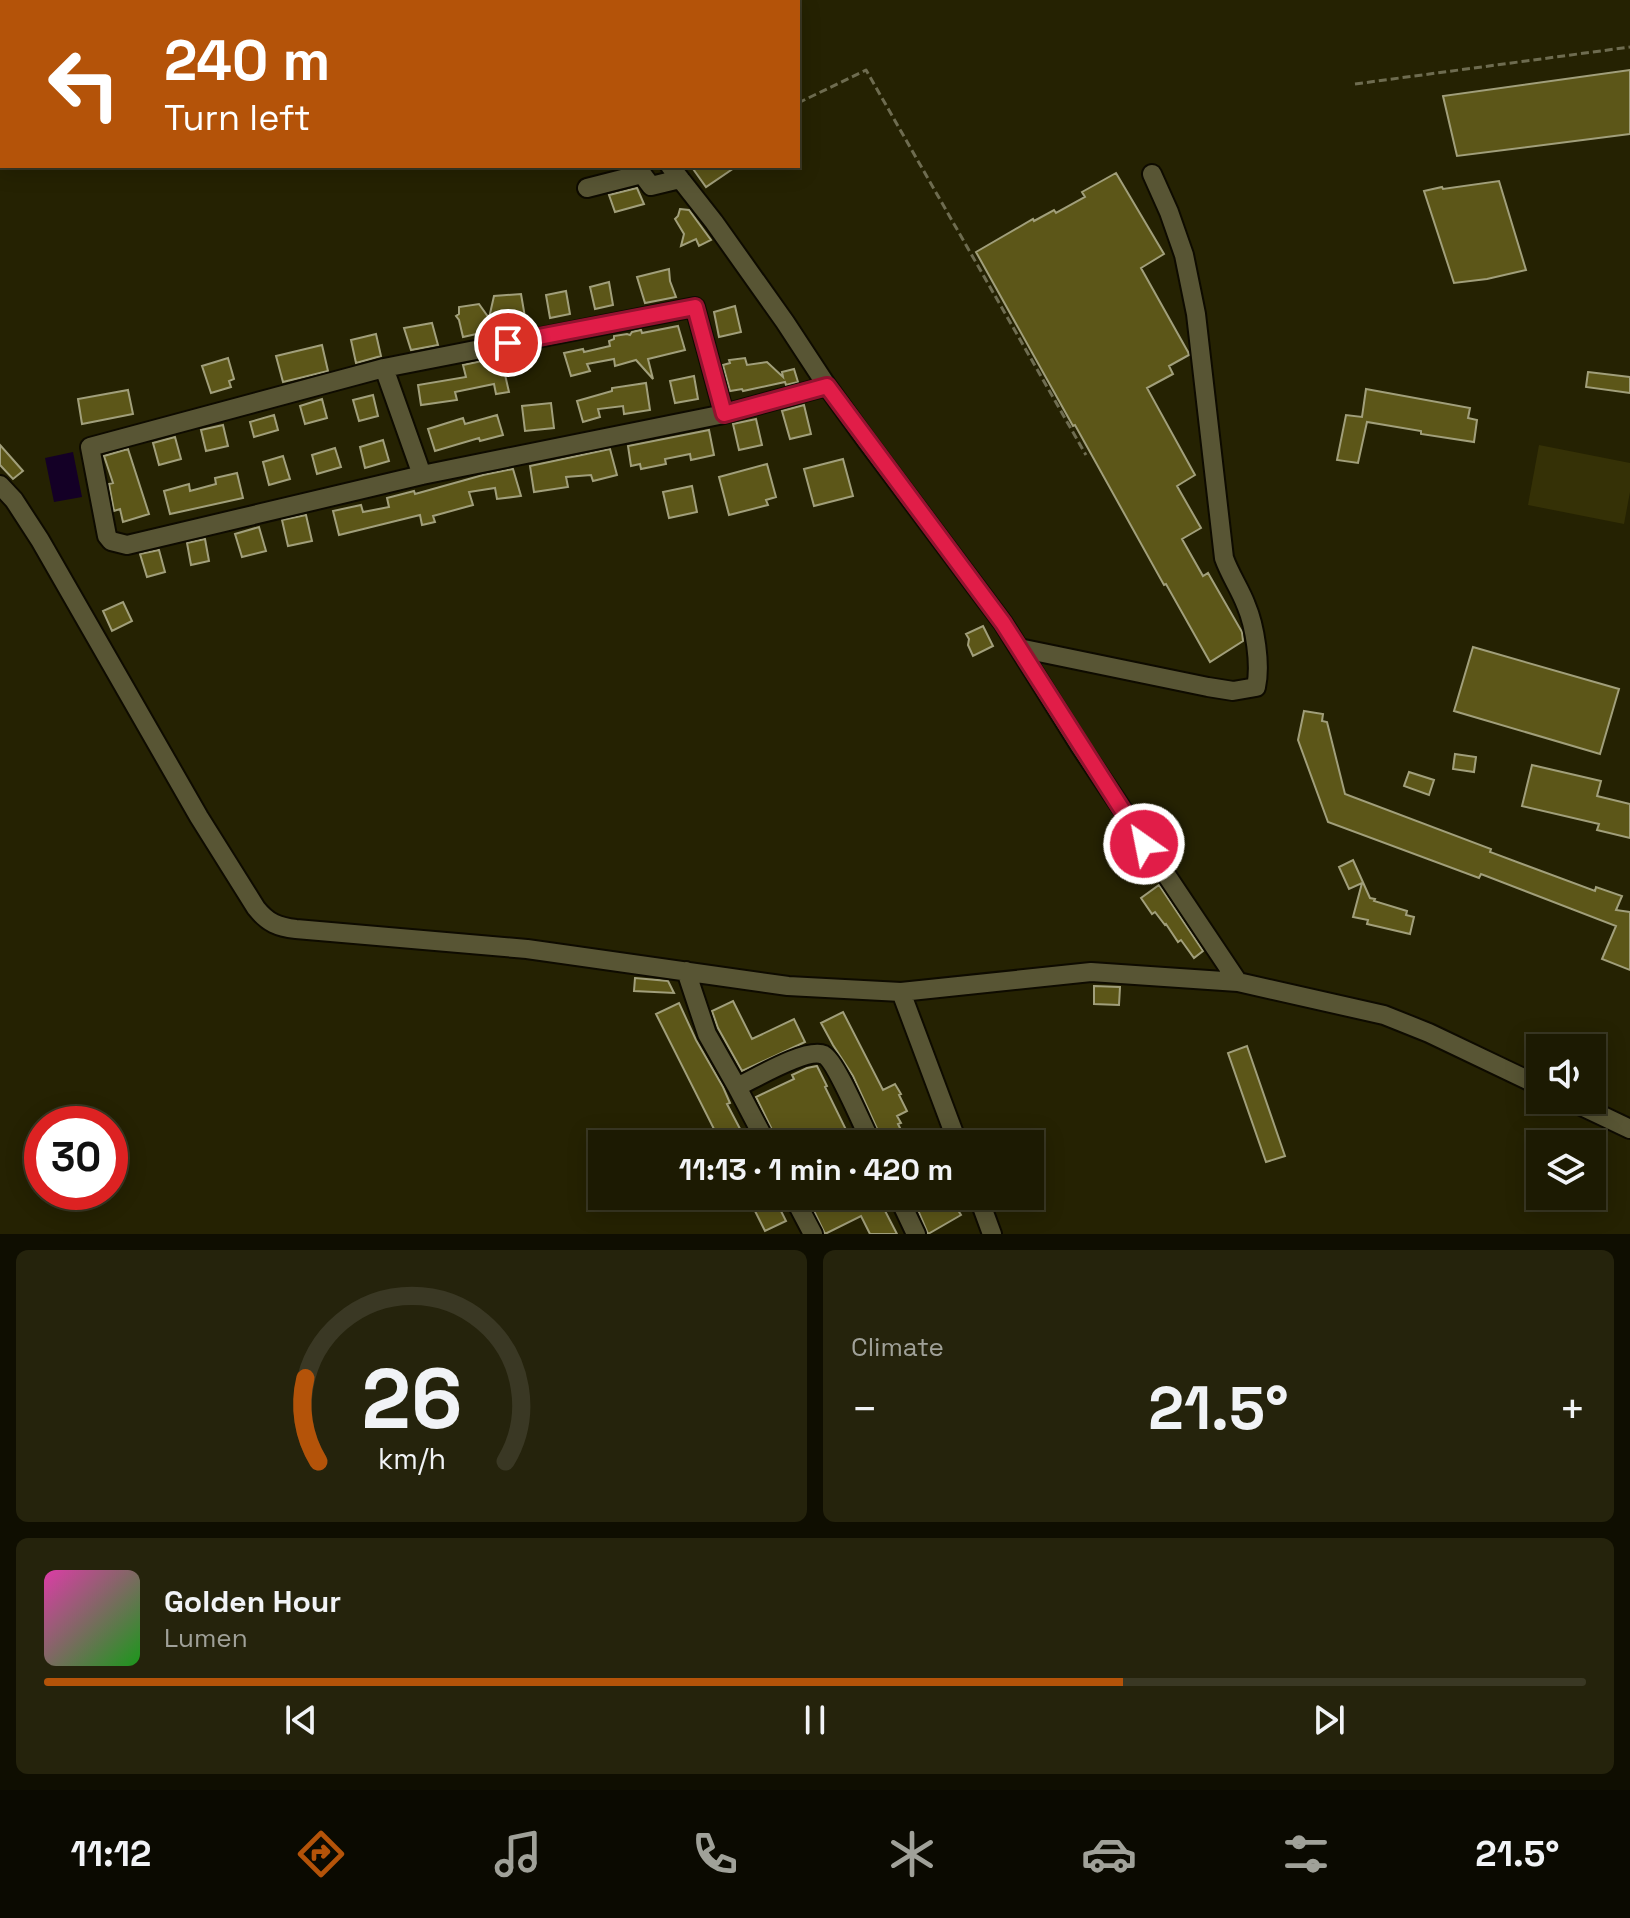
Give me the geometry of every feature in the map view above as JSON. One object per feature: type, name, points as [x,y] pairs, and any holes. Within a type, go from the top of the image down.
[{"type":"street","points":[[587,188],[642,174],[651,186],[675,173],[714,222],[827,386],[1003,623],[1080,746],[1238,982]]},
{"type":"street","points":[[1019,648],[1208,687],[1233,691],[1256,687],[1258,655],[1247,607],[1224,558],[1196,314],[1184,255],[1152,174]]},
{"type":"street","points":[[724,414],[695,307],[384,368],[90,447],[107,536],[111,541],[127,545],[422,475],[724,414],[827,386]]},
{"type":"street","points":[[384,368],[422,475]]},
{"type":"street","points":[[0,485],[40,540],[199,817],[264,918],[283,928],[527,949],[788,986],[901,992],[1091,972],[1238,982],[1384,1015],[1526,1079]]},
{"type":"street","points":[[686,971],[707,1034],[760,1130]]},
{"type":"street","points":[[901,992],[953,1130]]},
{"type":"street","points":[[737,1087],[802,1056],[815,1053],[825,1055],[835,1067],[865,1130]]},
{"type":"street","points":[[1598,1114],[1630,1129]]},
{"type":"street","points":[[800,1210],[813,1234]]},
{"type":"street","points":[[905,1210],[916,1234]]},
{"type":"street","points":[[983,1210],[992,1234]]},
{"type":"path","points":[[1355,84],[1630,47]]},
{"type":"path","points":[[800,102],[866,70],[1086,455]]},
{"type":"shaded area","points":[[1539,445],[1630,463],[1630,492],[1624,524],[1528,505]]},
{"type":"shaded area","points":[[73,452],[82,497],[54,502],[45,458]]},
{"type":"building","points":[[1630,70],[1630,134],[1457,156],[1443,96]]},
{"type":"building","points":[[692,168],[734,168],[706,187]]},
{"type":"building","points":[[1116,173],[1164,254],[1141,268],[1189,355],[1169,366],[1173,374],[1147,388],[1195,475],[1177,486],[1201,528],[1182,539],[1203,576],[1208,573],[1242,632],[1243,641],[1210,662],[976,252],[1033,219],[1054,210],[1056,213],[1085,197],[1082,192]]},
{"type":"building","points":[[1499,181],[1526,270],[1454,283],[1424,191]]},
{"type":"building","points":[[637,188],[644,204],[615,212],[609,195]]},
{"type":"building","points":[[680,209],[689,210],[711,240],[699,246],[696,239],[681,246],[684,234],[675,219]]},
{"type":"building","points":[[669,269],[676,297],[645,303],[637,277]]},
{"type":"building","points":[[609,282],[613,305],[595,309],[590,287]]},
{"type":"building","points":[[566,291],[570,314],[550,318],[546,295]]},
{"type":"building","points":[[521,294],[526,323],[463,337],[456,316],[459,307],[479,304],[489,318],[494,296]]},
{"type":"building","points":[[735,306],[741,332],[719,337],[714,312]]},
{"type":"building","points":[[432,323],[438,345],[411,350],[404,328]]},
{"type":"building","points":[[678,326],[685,350],[648,359],[653,379],[636,360],[615,366],[614,359],[587,364],[590,371],[571,376],[564,353],[610,346],[609,341],[614,336]]},
{"type":"building","points":[[376,334],[381,356],[356,363],[351,340]]},
{"type":"building","points":[[322,345],[328,371],[283,382],[276,356]]},
{"type":"building","points":[[501,357],[509,392],[496,394],[494,384],[455,392],[457,400],[421,405],[418,385],[466,377],[463,365]]},
{"type":"building","points":[[228,358],[234,379],[229,381],[231,387],[211,393],[202,366]]},
{"type":"building","points":[[745,358],[747,365],[767,362],[783,377],[782,372],[794,369],[798,382],[730,391],[723,365],[730,363],[729,360]]},
{"type":"building","points":[[1588,372],[1630,377],[1630,393],[1586,387]]},
{"type":"building","points":[[694,376],[698,399],[675,403],[670,381]]},
{"type":"building","points":[[646,383],[650,410],[624,414],[623,406],[598,409],[600,417],[583,422],[577,401],[612,391],[612,388]]},
{"type":"building","points":[[1366,389],[1470,408],[1468,418],[1477,420],[1474,442],[1367,422],[1358,463],[1337,460],[1346,415],[1362,417]]},
{"type":"building","points":[[128,390],[133,414],[82,424],[78,399]]},
{"type":"building","points":[[373,395],[378,416],[359,421],[353,400]]},
{"type":"building","points":[[322,399],[327,418],[305,424],[300,406]]},
{"type":"building","points":[[551,403],[554,428],[525,431],[522,406]]},
{"type":"building","points":[[804,405],[811,434],[790,439],[782,411]]},
{"type":"building","points":[[274,415],[278,430],[254,437],[250,422]]},
{"type":"building","points":[[497,415],[503,435],[480,441],[479,438],[435,451],[428,429],[463,418],[465,424]]},
{"type":"building","points":[[756,419],[762,445],[739,450],[733,424]]},
{"type":"building","points":[[223,425],[228,446],[206,451],[201,430]]},
{"type":"building","points":[[709,430],[714,455],[691,460],[690,454],[665,459],[666,464],[641,469],[640,464],[631,466],[628,446]]},
{"type":"building","points":[[175,437],[181,459],[159,465],[153,443]]},
{"type":"building","points":[[383,440],[389,461],[365,468],[360,447]]},
{"type":"building","points":[[0,445],[23,471],[13,479],[0,465]]},
{"type":"building","points":[[335,448],[341,467],[317,474],[312,455]]},
{"type":"building","points":[[128,449],[149,514],[123,522],[120,509],[114,511],[109,484],[113,483],[104,456]]},
{"type":"building","points":[[610,449],[617,475],[593,481],[591,475],[566,477],[568,487],[534,492],[530,466]]},
{"type":"building","points":[[283,456],[290,479],[269,485],[263,462]]},
{"type":"building","points":[[843,459],[853,496],[814,506],[804,469]]},
{"type":"building","points":[[767,464],[776,497],[766,500],[768,505],[729,515],[719,477]]},
{"type":"building","points":[[513,469],[521,496],[497,499],[495,488],[469,492],[473,505],[433,516],[435,522],[422,525],[420,515],[339,535],[333,511],[361,505],[363,512],[389,507],[387,498]]},
{"type":"building","points":[[237,473],[243,498],[170,514],[164,491],[189,484],[190,491],[216,484],[215,478]]},
{"type":"building","points":[[692,486],[697,512],[669,518],[663,492]]},
{"type":"building","points":[[306,515],[312,541],[288,546],[282,520]]},
{"type":"building","points":[[259,527],[266,551],[242,557],[235,534]]},
{"type":"building","points":[[205,539],[209,561],[191,565],[187,543]]},
{"type":"building","points":[[159,550],[165,572],[147,577],[140,554]]},
{"type":"building","points":[[123,602],[132,621],[112,631],[103,611]]},
{"type":"building","points":[[983,626],[993,646],[973,656],[966,634]]},
{"type":"building","points":[[1473,647],[1619,689],[1600,754],[1454,711]]},
{"type":"building","points":[[1304,711],[1323,714],[1322,721],[1327,722],[1345,794],[1595,891],[1596,887],[1622,896],[1616,910],[1630,912],[1630,970],[1602,959],[1616,926],[1481,874],[1479,878],[1328,822],[1298,740]]},
{"type":"building","points":[[1455,754],[1476,757],[1474,772],[1453,769]]},
{"type":"building","points":[[1532,765],[1601,781],[1597,796],[1630,804],[1630,838],[1597,830],[1599,824],[1522,806]]},
{"type":"building","points":[[1409,772],[1434,780],[1429,795],[1404,786]]},
{"type":"building","points":[[1353,860],[1370,898],[1407,911],[1406,915],[1414,917],[1410,934],[1367,924],[1368,920],[1353,917],[1362,883],[1349,889],[1339,867]]},
{"type":"building","points":[[1159,885],[1203,951],[1194,958],[1141,898]]},
{"type":"building","points":[[635,978],[668,981],[674,993],[634,991]]},
{"type":"building","points":[[1094,986],[1120,987],[1119,1005],[1094,1004]]},
{"type":"building","points":[[733,1001],[752,1039],[794,1019],[805,1042],[742,1071],[712,1011]]},
{"type":"building","points":[[679,1003],[723,1087],[730,1103],[727,1104],[741,1130],[714,1130],[656,1014]]},
{"type":"building","points":[[843,1012],[883,1090],[895,1084],[901,1094],[907,1111],[897,1116],[901,1130],[878,1130],[853,1076],[821,1023]]},
{"type":"building","points":[[1247,1046],[1285,1156],[1266,1162],[1228,1053]]},
{"type":"building","points":[[817,1066],[846,1130],[772,1130],[756,1097],[794,1079],[792,1075]]},
{"type":"building","points":[[754,1210],[780,1210],[786,1221],[765,1231]]},
{"type":"building","points":[[885,1210],[897,1234],[870,1234],[861,1216],[825,1234],[814,1211]]},
{"type":"building","points":[[918,1210],[958,1210],[961,1215],[928,1234]]},
{"type":"route","points":[[508,343],[695,307],[724,414],[827,386],[1003,623],[1144,844]]}]
